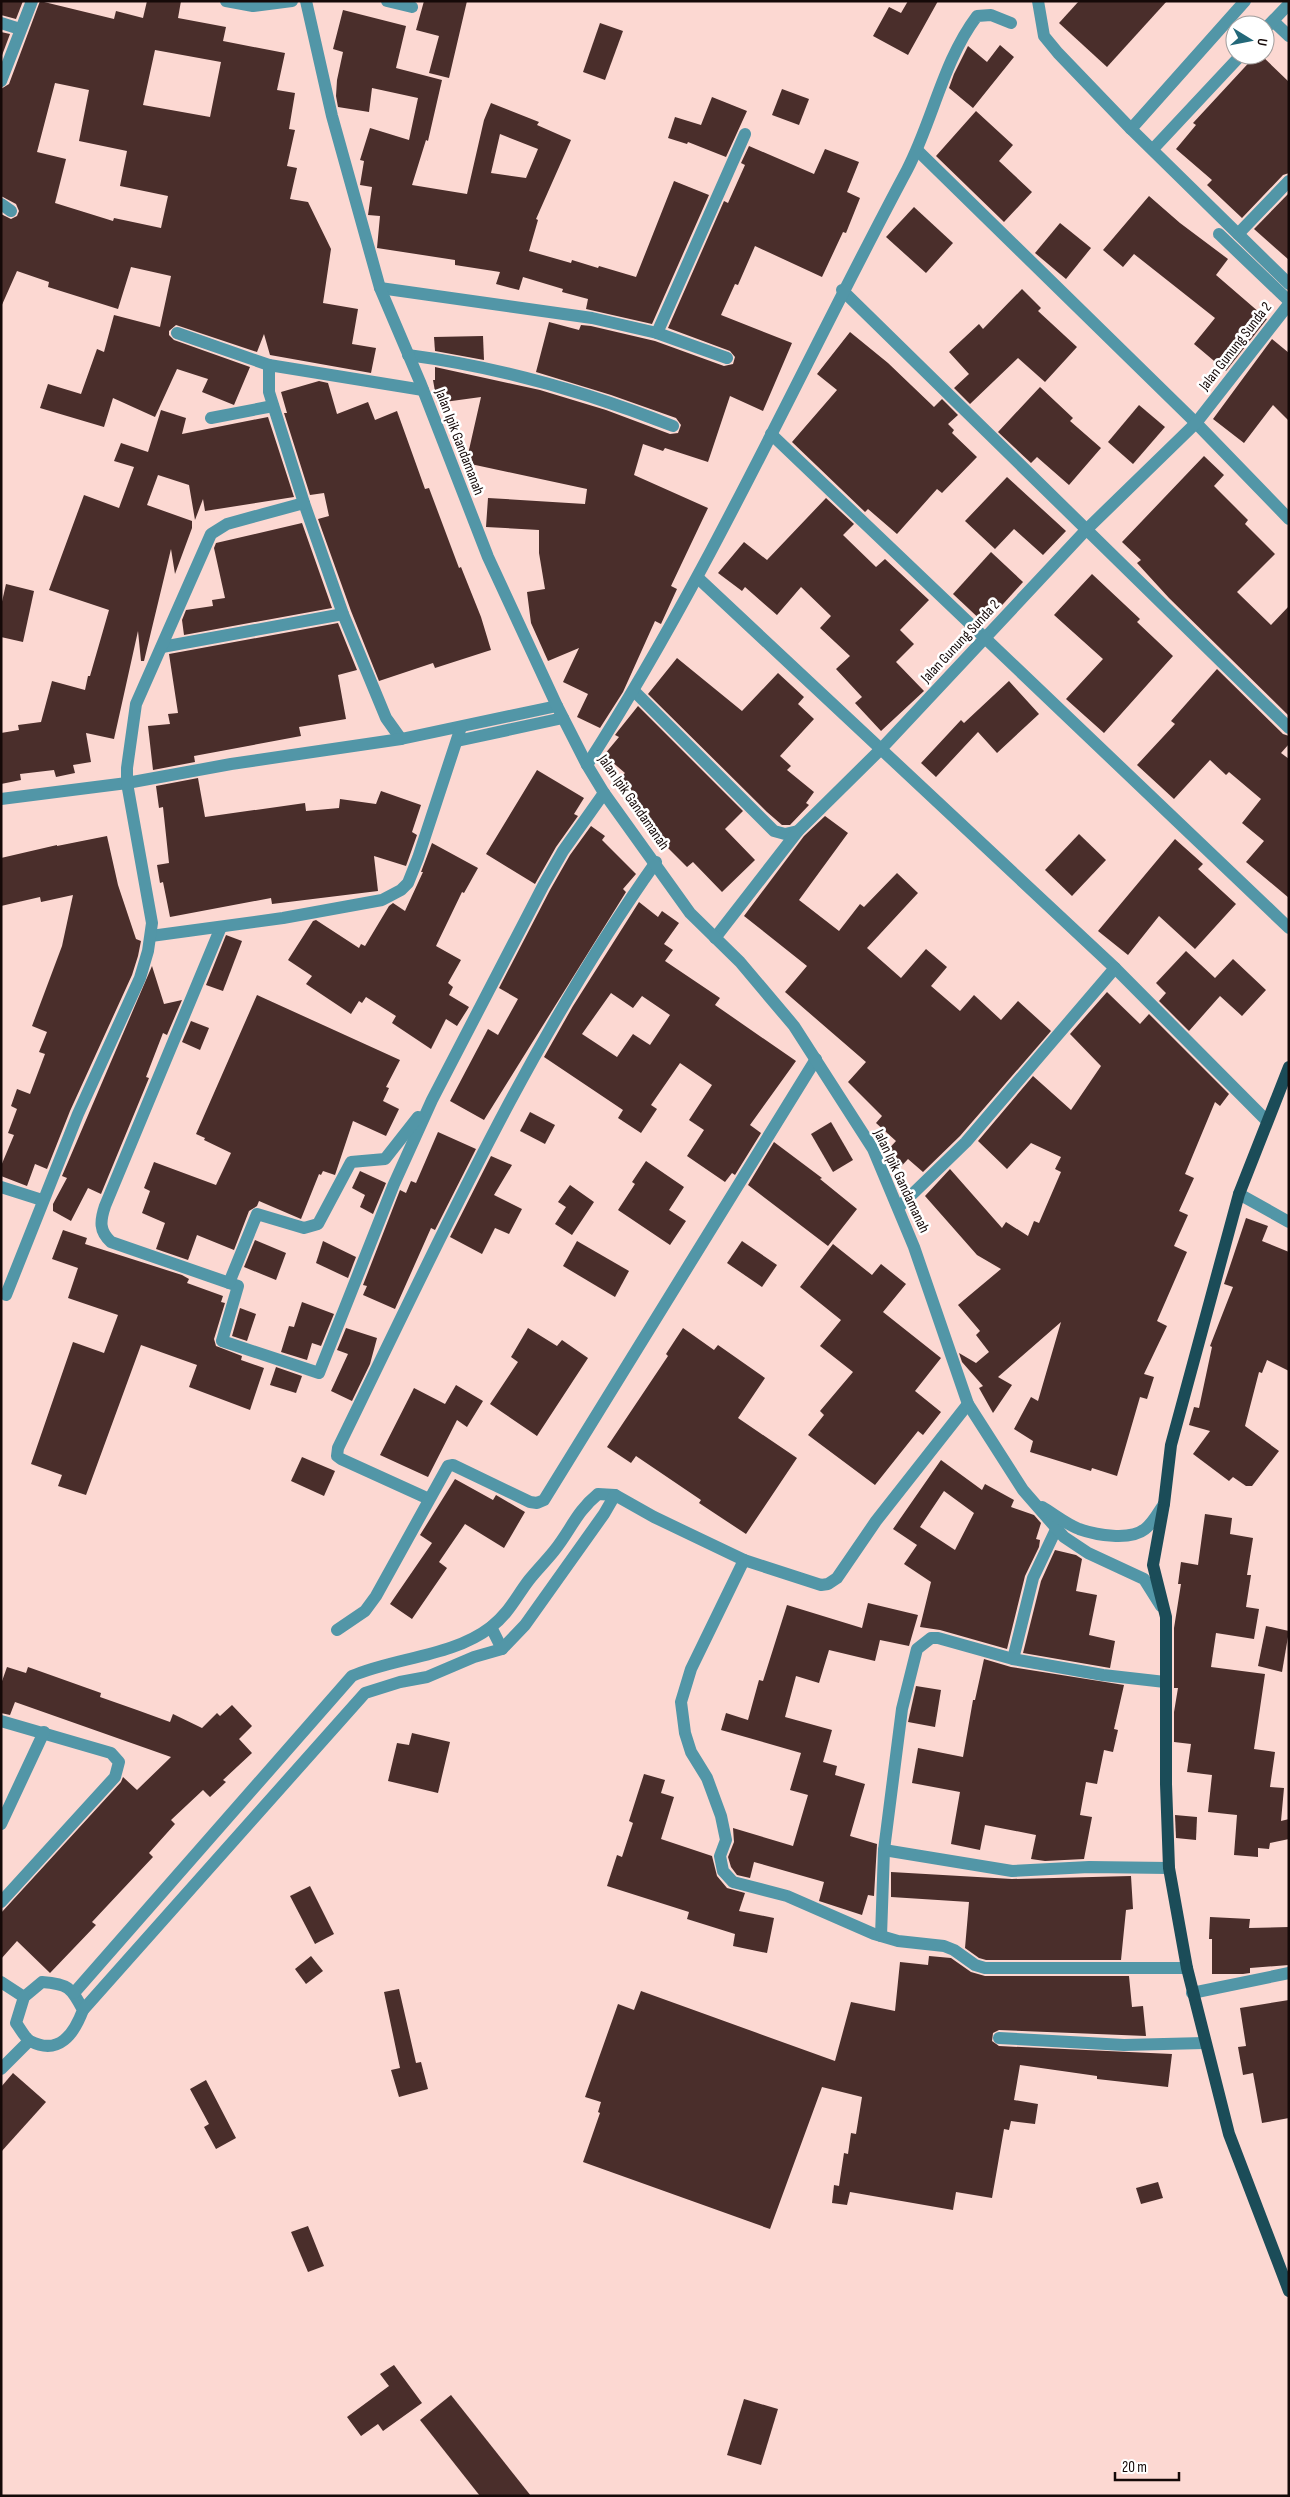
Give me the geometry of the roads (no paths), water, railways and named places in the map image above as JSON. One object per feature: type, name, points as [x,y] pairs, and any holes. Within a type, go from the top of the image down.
[{"type":"main road","points":[[1289,1067],[1240,1194],[1171,1445],[1164,1504],[1153,1565],[1166,1617],[1165,1682],[1169,1868],[1187,1968],[1204,2043],[1229,2134],[1289,2291]]},
{"type":"street","points":[[1,81],[32,1]]},
{"type":"street","points":[[226,1],[253,6],[292,1]]},
{"type":"street","name":"Jalan Ipik Gandamanah","points":[[306,1],[334,125],[380,288],[423,390],[488,557],[560,712],[587,765],[604,793],[656,862],[690,912],[778,1005],[816,1059],[873,1149],[899,1207],[968,1404],[1033,1502],[1088,1552],[1144,1579],[1166,1617]]},
{"type":"street","points":[[386,1],[412,7]]},
{"type":"street","points":[[1038,1],[1044,36],[1058,53],[1131,129],[1289,284]]},
{"type":"street","points":[[1131,129],[1245,1]]},
{"type":"street","points":[[1275,19],[1289,4]]},
{"type":"street","points":[[587,765],[634,691],[698,578],[842,290],[917,150],[952,58],[965,32],[977,16],[991,15],[1011,23]]},
{"type":"street","points":[[1,23],[20,29]]},
{"type":"street","points":[[1275,28],[1289,36]]},
{"type":"street","points":[[1153,149],[1232,65]]},
{"type":"street","points":[[657,333],[745,134]]},
{"type":"street","points":[[917,150],[1196,423],[1289,520]]},
{"type":"street","points":[[1238,234],[1289,181]]},
{"type":"street","name":"Jalan Gunung Sunda 2","points":[[716,938],[798,831],[882,748],[1086,530],[1196,423],[1289,303],[1219,234]]},
{"type":"street","points":[[380,288],[592,318],[657,333],[727,358]]},
{"type":"street","points":[[842,290],[1289,728]]},
{"type":"street","points":[[177,333],[269,365],[423,390]]},
{"type":"street","points":[[408,355],[457,361],[555,385],[622,406],[673,426]]},
{"type":"street","points":[[269,365],[269,392],[273,406],[304,503],[343,614],[386,718],[401,739]]},
{"type":"street","points":[[210,418],[273,406]]},
{"type":"street","points":[[771,434],[1289,928]]},
{"type":"street","points":[[6,1295],[42,1200],[104,1054],[140,978],[151,936],[152,923],[127,783],[127,768],[136,704],[211,534],[227,524],[304,503]]},
{"type":"street","points":[[698,578],[882,748],[1115,968],[1267,1122]]},
{"type":"street","points":[[162,647],[343,614]]},
{"type":"street","points":[[634,691],[774,831],[785,834],[798,831]]},
{"type":"street","points":[[1,799],[127,783],[230,764],[401,739],[461,727],[560,712]]},
{"type":"street","points":[[457,741],[560,712]]},
{"type":"street","points":[[151,936],[221,927],[382,900],[401,890],[408,883],[418,858],[461,727]]},
{"type":"street","points":[[221,927],[106,1206],[101,1226],[103,1235],[111,1242],[238,1286],[222,1342],[319,1373],[394,1184],[432,1100],[543,886],[563,851],[604,793]]},
{"type":"street","points":[[429,1499],[342,1459],[337,1456],[338,1448],[508,1102],[595,951],[656,862]]},
{"type":"street","points":[[899,1207],[966,1142],[1115,968]]},
{"type":"street","points":[[337,1630],[364,1611],[376,1596],[446,1468],[451,1465],[530,1502],[537,1503],[544,1500],[816,1059]]},
{"type":"street","points":[[229,1283],[257,1214],[301,1228],[318,1224],[351,1162],[381,1160],[390,1155],[432,1100]]},
{"type":"street","points":[[1,1187],[42,1200]]},
{"type":"street","points":[[1240,1194],[1289,1222]]},
{"type":"street","points":[[74,1992],[352,1676],[376,1666],[466,1642],[491,1627],[511,1608],[529,1580],[555,1550],[583,1507],[598,1494],[615,1495],[654,1517],[744,1560],[821,1585],[828,1584],[837,1578],[876,1521],[968,1404]]},
{"type":"street","points":[[83,2010],[74,1992],[63,1984],[42,1982],[24,1997],[16,2023],[29,2041],[50,2046],[65,2040],[76,2028],[83,2010],[365,1693],[400,1682],[427,1677],[474,1657],[502,1649],[525,1625],[604,1514],[615,1495]]},
{"type":"street","name":"Jalan Ipik Gandamanah","points":[[1058,1524],[1100,1534],[1136,1534],[1153,1522],[1164,1504]]},
{"type":"street","points":[[1013,1659],[1033,1578],[1058,1524]]},
{"type":"street","points":[[744,1560],[691,1669],[681,1702],[685,1733],[691,1752],[707,1778],[721,1816],[726,1840],[720,1856],[722,1871],[734,1882],[787,1896],[881,1936],[906,1943],[944,1946],[954,1950],[975,1965],[985,1968],[1187,1968]]},
{"type":"street","points":[[491,1627],[502,1649]]},
{"type":"street","points":[[881,1936],[884,1850],[902,1710],[917,1648],[932,1638],[938,1638],[1013,1659],[1103,1675],[1165,1682]]},
{"type":"street","points":[[1,1720],[111,1753],[119,1762],[119,1768],[115,1777],[1,1902]]},
{"type":"street","points":[[1,1824],[44,1732]]},
{"type":"street","points":[[884,1850],[1012,1871],[1089,1867],[1169,1868]]},
{"type":"street","points":[[1192,1994],[1289,1973]]},
{"type":"street","points":[[1,1982],[24,1997]]},
{"type":"street","points":[[999,2038],[1124,2045],[1204,2043]]},
{"type":"street","points":[[1,2069],[29,2041]]}]
